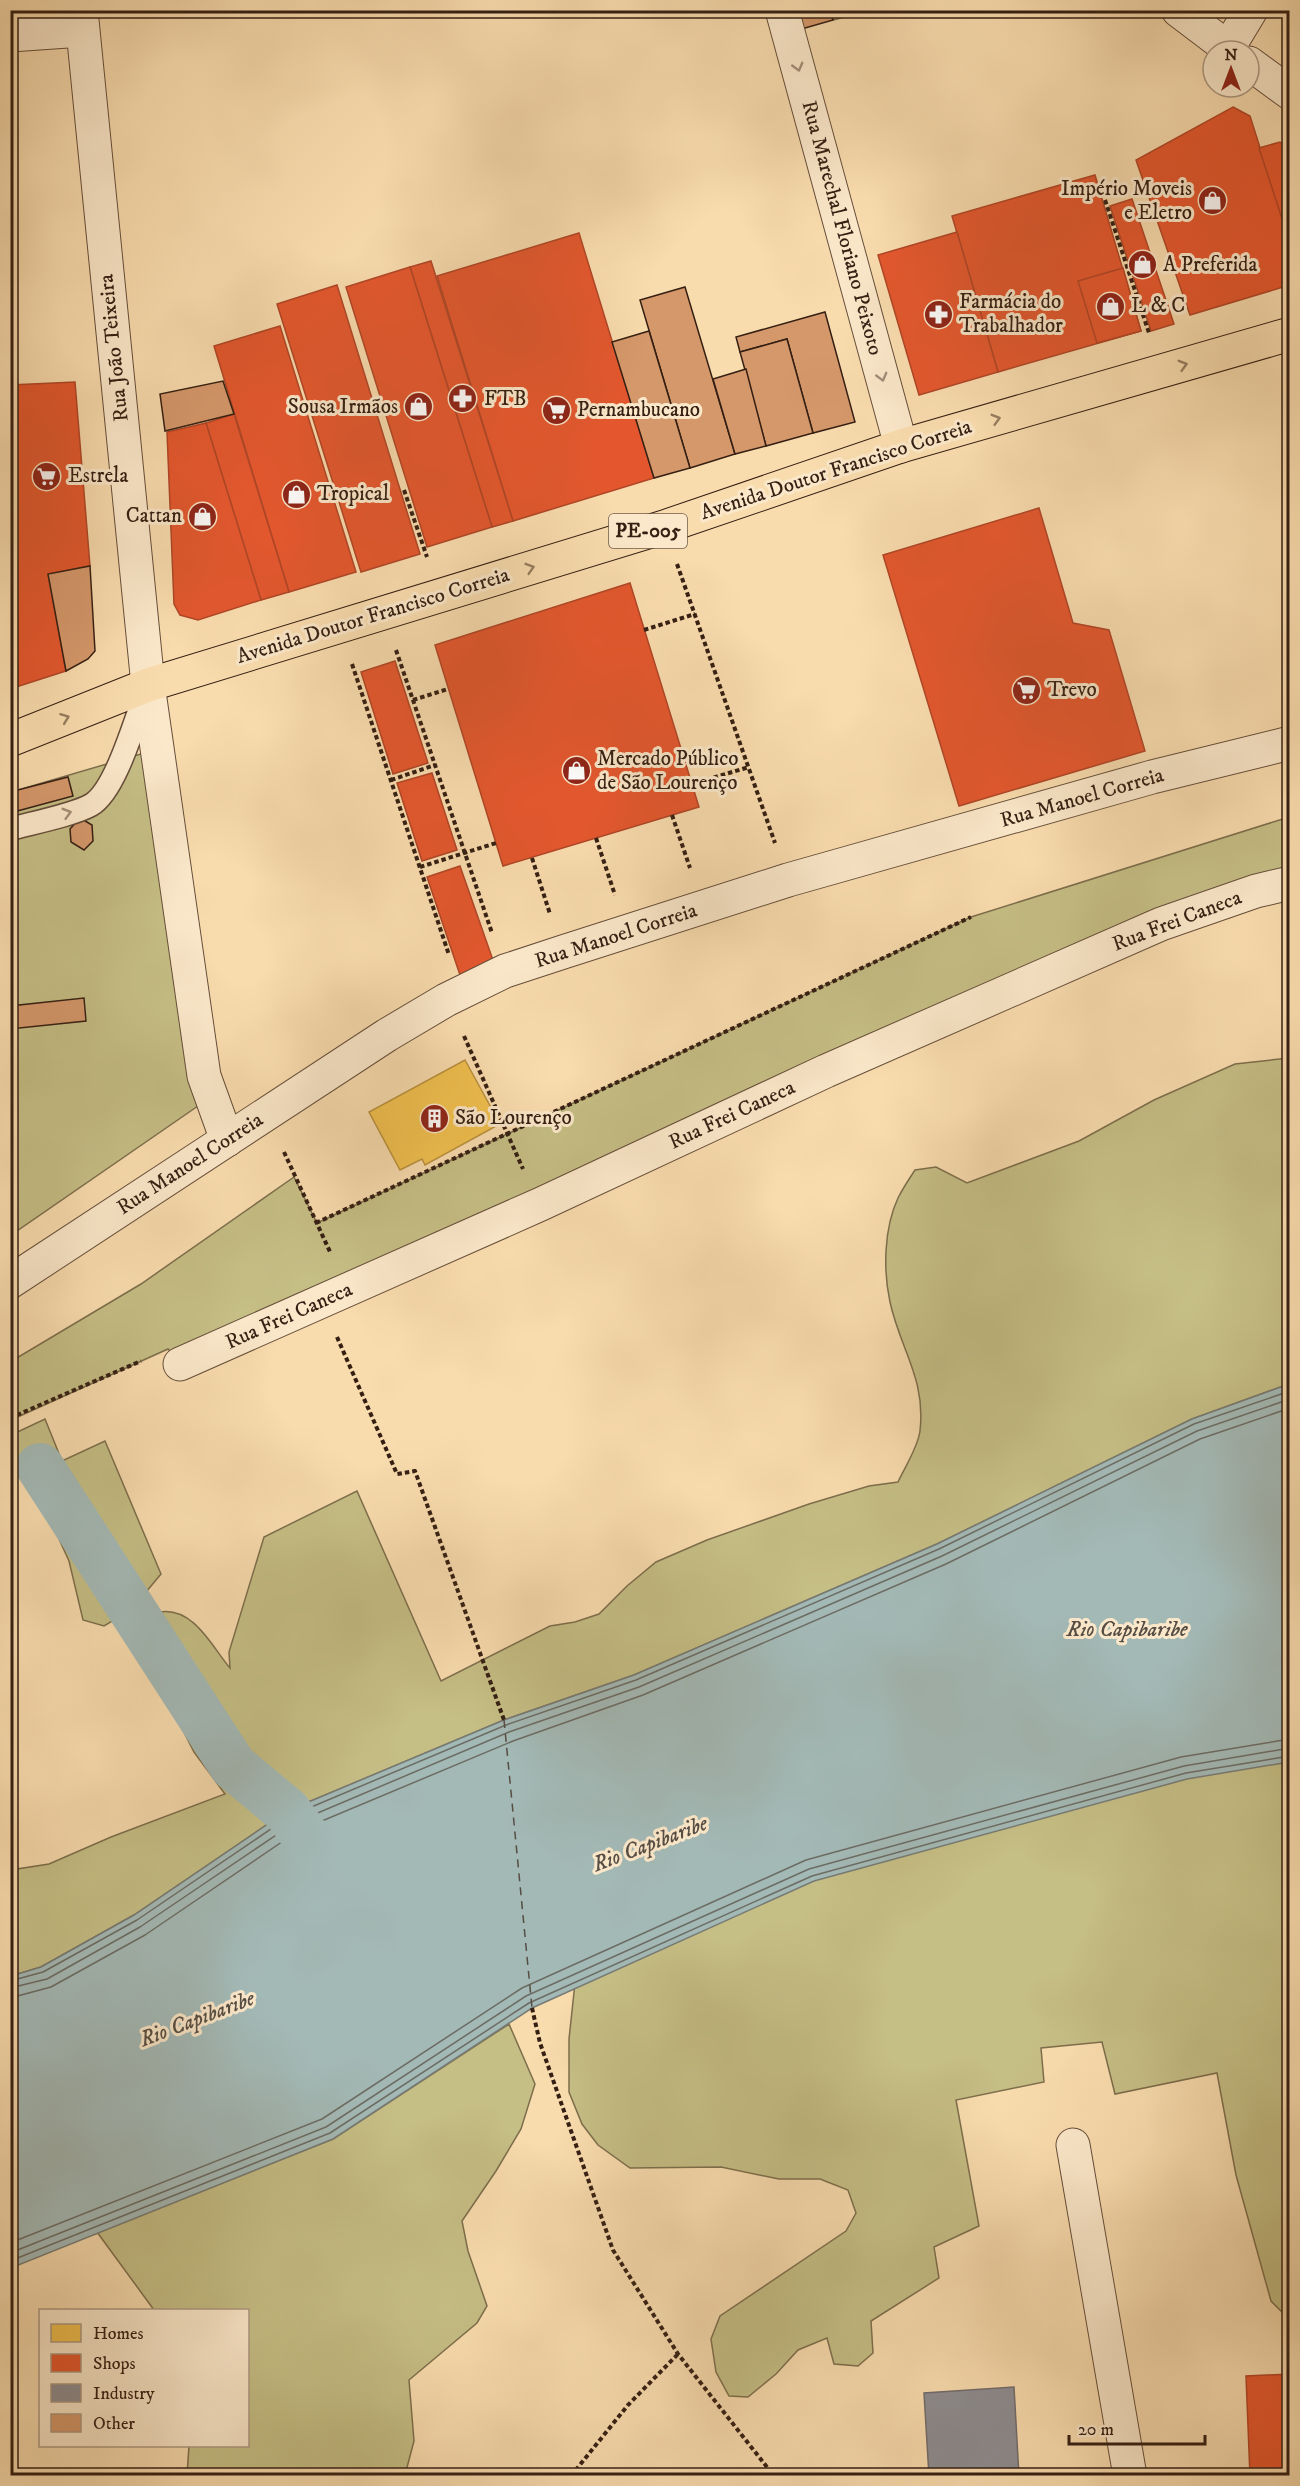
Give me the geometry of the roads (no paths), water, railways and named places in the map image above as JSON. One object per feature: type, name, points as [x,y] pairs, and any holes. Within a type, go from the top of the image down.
[{"type":"main road","name":"Avenida Doutor Francisco Correia","points":[[10,740],[148,686],[664,526],[901,446],[1290,334]]},
{"type":"street","name":"Rua Marechal Floriano Peixoto","points":[[782,10],[901,446]]},
{"type":"street","points":[[1178,10],[1216,39]]},
{"type":"street","points":[[1241,39],[1251,10]]},
{"type":"street","points":[[10,35],[82,20]]},
{"type":"street","name":"Rua João Teixeira","points":[[82,20],[148,686],[204,1077],[227,1140]]},
{"type":"street","points":[[1261,72],[1290,93]]},
{"type":"street","name":"Rua Manoel Correia","points":[[10,1282],[387,1035],[505,971],[788,880],[1152,777],[1290,743]]},
{"type":"street","name":"Rua Frei Caneca","points":[[180,1364],[541,1204],[826,1071],[1161,924],[1256,891],[1290,883]]},
{"type":"street","points":[[1073,2145],[1130,2475]]},
{"type":"lane","points":[[10,829],[89,807],[101,798],[117,769],[148,686]]},
{"type":"water","name":"Rio Capibaribe","points":[[1289,1384],[1289,1762],[1187,1779],[814,1881],[532,2008],[333,2139],[11,2268],[11,1976],[41,1967],[134,1915],[287,1811],[504,1720],[634,1675],[937,1544],[1192,1419]]},
{"type":"waterway","points":[[40,1467],[233,1766],[287,1811],[325,1863]]},
{"type":"place","name":"Império Moveis e Eletro","points":[[1213,201]]},
{"type":"place","name":"A Preferida","points":[[1142,265]]},
{"type":"place","name":"L & C","points":[[1110,306]]},
{"type":"place","name":"Farmácia do Trabalhador","points":[[938,314]]},
{"type":"place","name":"FTB","points":[[463,399]]},
{"type":"place","name":"Sousa Irmãos","points":[[419,407]]},
{"type":"place","name":"Pernambucano","points":[[556,410]]},
{"type":"place","name":"Estrela","points":[[47,476]]},
{"type":"place","name":"Tropical","points":[[296,494]]},
{"type":"place","name":"Cattan","points":[[203,516]]},
{"type":"place","name":"Trevo","points":[[1026,690]]},
{"type":"place","name":"Mercado Público de São Lourenço","points":[[576,771]]},
{"type":"place","name":"São Lourenço","points":[[434,1118]]}]
